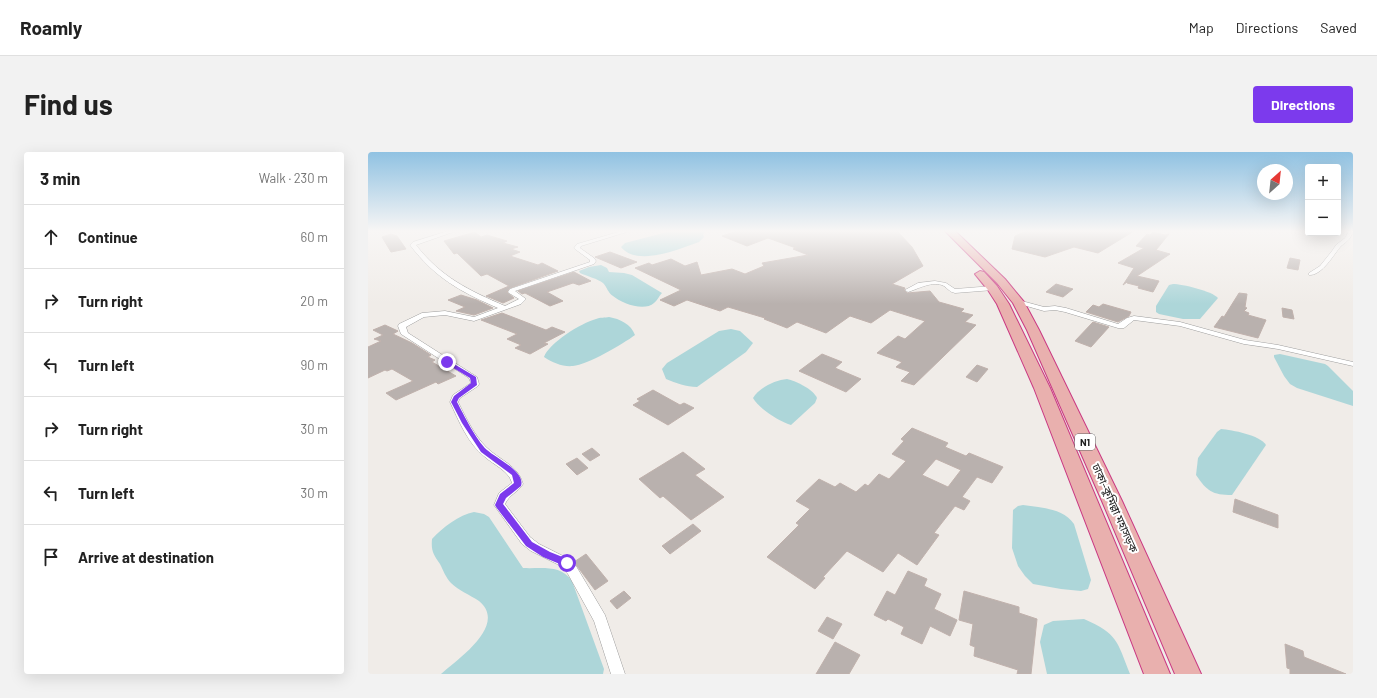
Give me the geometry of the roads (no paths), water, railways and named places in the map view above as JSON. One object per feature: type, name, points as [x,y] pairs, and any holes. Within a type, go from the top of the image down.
[{"type":"highway","name":"ঢাকা–কুমিল্লা মহাসড়ক","points":[[962,255],[993,288],[1042,388],[1157,674]]},
{"type":"highway","name":"ঢাকা–কুমিল্লা মহাসড়ক","points":[[975,255],[1001,281],[1018,302],[1033,330],[1112,501],[1188,674]]},
{"type":"street","points":[[422,255],[432,268],[459,289],[504,308]]},
{"type":"street","points":[[587,255],[592,259],[592,263],[512,290],[511,292],[523,299],[519,303],[474,319],[445,313],[422,316],[403,324],[402,330],[473,377],[474,384],[456,397],[454,402],[465,423],[483,451],[514,473],[518,480],[518,484],[503,496],[499,505],[529,544],[546,554],[567,563],[572,570],[600,619],[618,674]]},
{"type":"street","points":[[1311,274],[1322,267],[1332,255]]},
{"type":"street","points":[[908,290],[914,286],[935,283],[944,284],[954,291],[993,288]]},
{"type":"street","points":[[1018,302],[1044,310],[1055,308],[1066,310],[1118,326],[1121,326],[1129,319],[1134,318],[1180,324],[1201,328],[1244,342],[1353,364]]},
{"type":"water","points":[[601,265],[607,268],[609,272],[632,275],[662,293],[650,306],[639,307],[627,304],[611,295],[603,283],[580,273],[579,271],[589,267]]},
{"type":"water","points":[[1173,284],[1203,290],[1215,295],[1218,298],[1200,319],[1183,319],[1159,314],[1156,312],[1156,306],[1169,285]]},
{"type":"water","points":[[609,317],[617,319],[628,325],[635,335],[605,354],[579,365],[562,365],[554,363],[544,357],[552,346],[574,329],[598,318]]},
{"type":"water","points":[[731,329],[740,331],[753,343],[746,352],[697,387],[685,386],[666,379],[662,369],[667,363],[719,331]]},
{"type":"water","points":[[1280,354],[1325,364],[1328,366],[1353,391],[1353,406],[1297,388],[1290,384],[1274,357],[1274,355]]},
{"type":"water","points":[[787,379],[808,389],[817,398],[815,403],[791,425],[770,414],[753,398],[759,391],[768,385]]},
{"type":"water","points":[[1221,429],[1258,438],[1266,445],[1232,495],[1219,494],[1211,491],[1203,485],[1196,475],[1198,458],[1217,432]]},
{"type":"water","points":[[1023,505],[1045,508],[1058,512],[1074,524],[1091,580],[1088,589],[1081,591],[1033,584],[1025,576],[1018,566],[1012,548],[1013,510],[1018,506]]},
{"type":"water","points":[[474,512],[484,514],[489,517],[523,568],[550,568],[562,572],[572,581],[604,669],[603,674],[441,674],[468,651],[477,641],[484,631],[488,620],[486,610],[479,601],[457,588],[448,579],[433,552],[432,539],[452,522]]},
{"type":"water","points":[[1084,619],[1104,629],[1110,634],[1119,646],[1130,674],[1047,674],[1040,642],[1044,625],[1053,621]]}]
